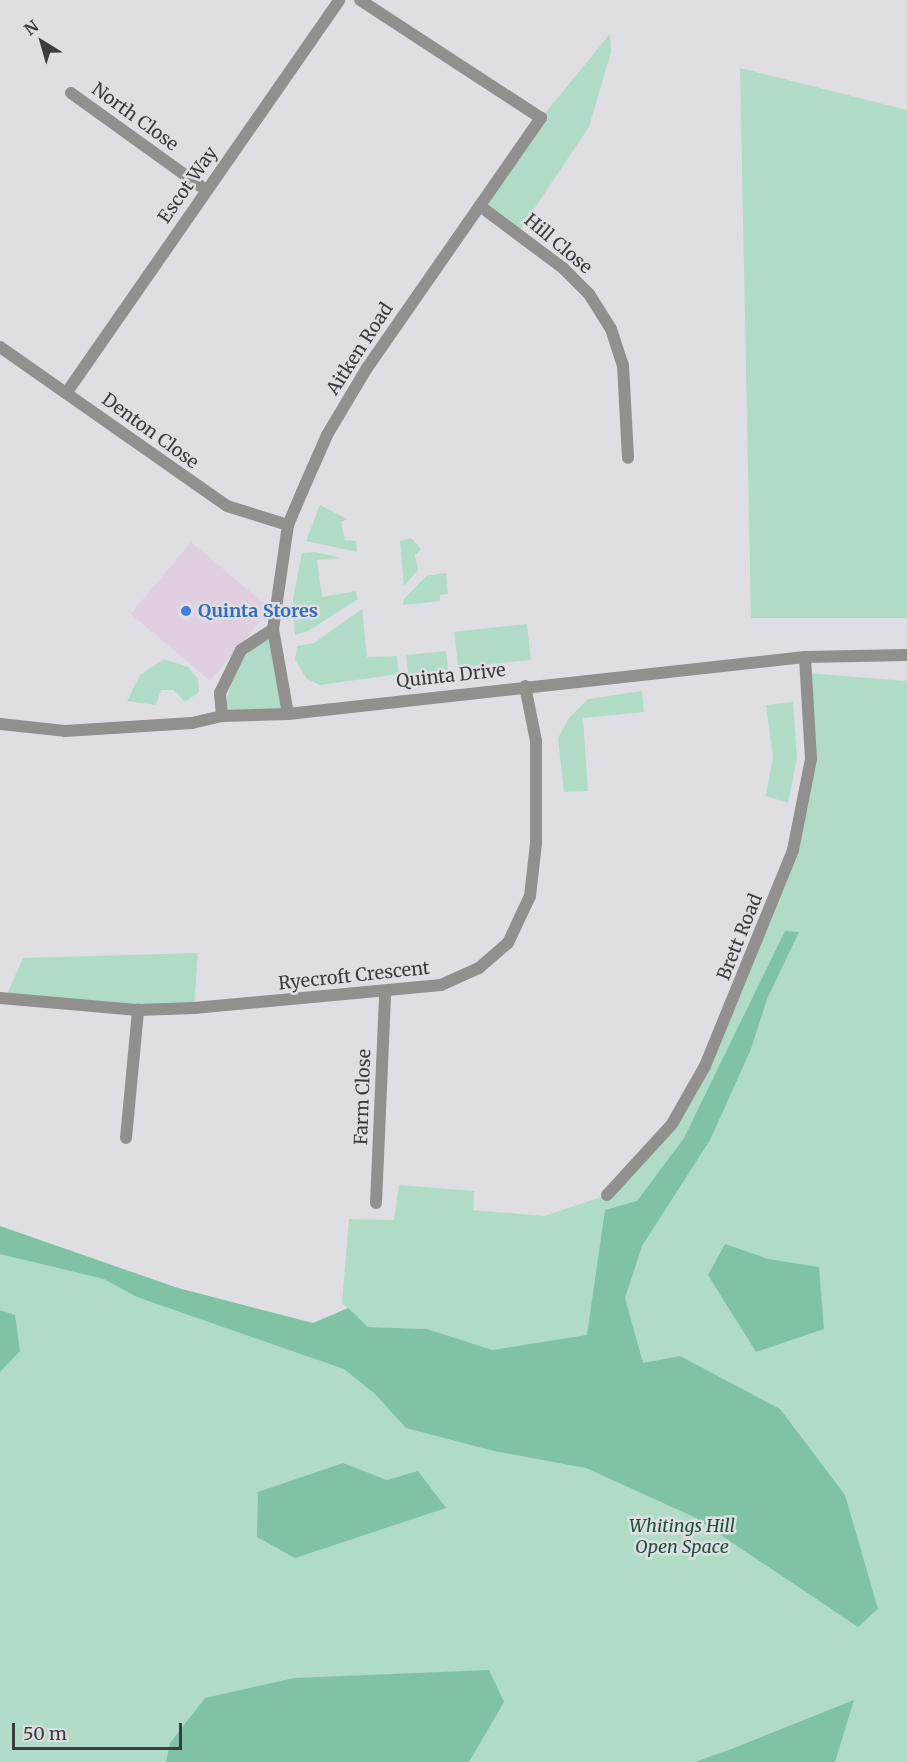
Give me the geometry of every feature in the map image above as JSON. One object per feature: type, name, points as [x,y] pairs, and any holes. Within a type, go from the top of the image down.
[{"type":"street","name":"Escot Way","points":[[67,392],[339,0]]},
{"type":"street","name":"Aitken Road","points":[[288,714],[273,629],[288,525],[327,435],[367,368],[541,118],[360,0]]},
{"type":"street","name":"North Close","points":[[72,93],[206,190]]},
{"type":"street","name":"Hill Close","points":[[480,206],[563,268],[589,294],[611,328],[623,365],[628,458]]},
{"type":"street","name":"Denton Close","points":[[0,347],[227,506],[288,525]]},
{"type":"street","points":[[222,716],[220,693],[241,650],[273,629]]},
{"type":"street","name":"Quinta Drive","points":[[0,723],[66,731],[192,723],[222,716],[288,714],[525,686],[806,657],[907,655]]},
{"type":"street","name":"Brett Road","points":[[607,1195],[672,1124],[705,1066],[793,850],[811,759],[806,657]]},
{"type":"street","name":"Ryecroft Crescent","points":[[0,998],[138,1010],[385,993],[441,985],[479,968],[508,943],[530,896],[536,843],[536,741],[525,686]]},
{"type":"street","name":"Farm Close","points":[[376,1203],[385,993]]},
{"type":"street","points":[[126,1138],[138,1010]]},
{"type":"shaded area","points":[[191,542],[271,609],[210,681],[131,614]]},
{"type":"green space","points":[[610,34],[611,52],[589,127],[518,233],[480,206],[541,118]]},
{"type":"green space","points":[[740,68],[907,110],[907,618],[751,618]]},
{"type":"green space","points":[[320,505],[347,519],[341,522],[345,540],[356,541],[357,552],[306,541]]},
{"type":"green space","points":[[411,538],[421,549],[415,555],[418,570],[404,586],[400,541]]},
{"type":"green space","points":[[315,552],[341,558],[317,560],[322,597],[356,591],[358,599],[308,631],[295,635],[293,599],[302,553]]},
{"type":"green space","points":[[446,573],[448,594],[440,595],[440,601],[403,605],[404,599],[426,576]]},
{"type":"green space","points":[[362,609],[367,657],[397,656],[399,674],[320,685],[307,679],[295,660],[297,646],[314,643]]},
{"type":"green space","points":[[527,624],[531,660],[458,667],[454,632]]},
{"type":"green space","points":[[273,629],[288,709],[222,716],[241,650]]},
{"type":"green space","points":[[446,651],[448,671],[408,675],[406,655]]},
{"type":"green space","points":[[164,659],[188,667],[198,679],[199,692],[185,702],[174,690],[161,690],[156,705],[127,701],[140,675]]},
{"type":"green space","name":"Whitings Hill Open Space","points":[[807,673],[907,681],[907,1762],[0,1762],[0,1243],[339,1347],[462,1341],[427,1329],[368,1327],[342,1303],[349,1219],[394,1220],[399,1185],[474,1191],[473,1210],[544,1216],[607,1195],[672,1123],[705,1066],[793,850],[811,759]]},
{"type":"green space","points":[[642,691],[644,712],[583,718],[588,791],[564,792],[558,738],[569,718],[588,699]]},
{"type":"green space","points":[[793,702],[797,758],[788,803],[766,796],[773,757],[766,705]]},
{"type":"green space","points":[[785,931],[799,932],[767,999],[751,1049],[710,1140],[642,1246],[625,1298],[643,1363],[680,1356],[780,1409],[845,1495],[878,1609],[858,1627],[694,1517],[586,1468],[494,1451],[406,1428],[375,1394],[344,1369],[137,1297],[104,1279],[0,1254],[0,1226],[178,1288],[313,1323],[348,1308],[368,1327],[427,1329],[492,1350],[587,1335],[605,1210],[637,1201],[684,1138]]},
{"type":"green space","points":[[198,953],[194,1008],[5,999],[23,958]]},
{"type":"green space","points":[[725,1244],[768,1259],[819,1267],[824,1329],[756,1352],[708,1275]]},
{"type":"green space","points":[[0,1310],[15,1315],[20,1351],[0,1372]]},
{"type":"green space","points":[[343,1463],[387,1480],[418,1471],[446,1508],[295,1558],[257,1537],[258,1492]]},
{"type":"green space","points":[[489,1670],[504,1702],[469,1762],[166,1762],[170,1743],[205,1698],[294,1678]]},
{"type":"green space","points":[[854,1700],[835,1762],[695,1762],[734,1748]]},
{"type":"place","name":"Quinta Stores","points":[[186,611]]}]
